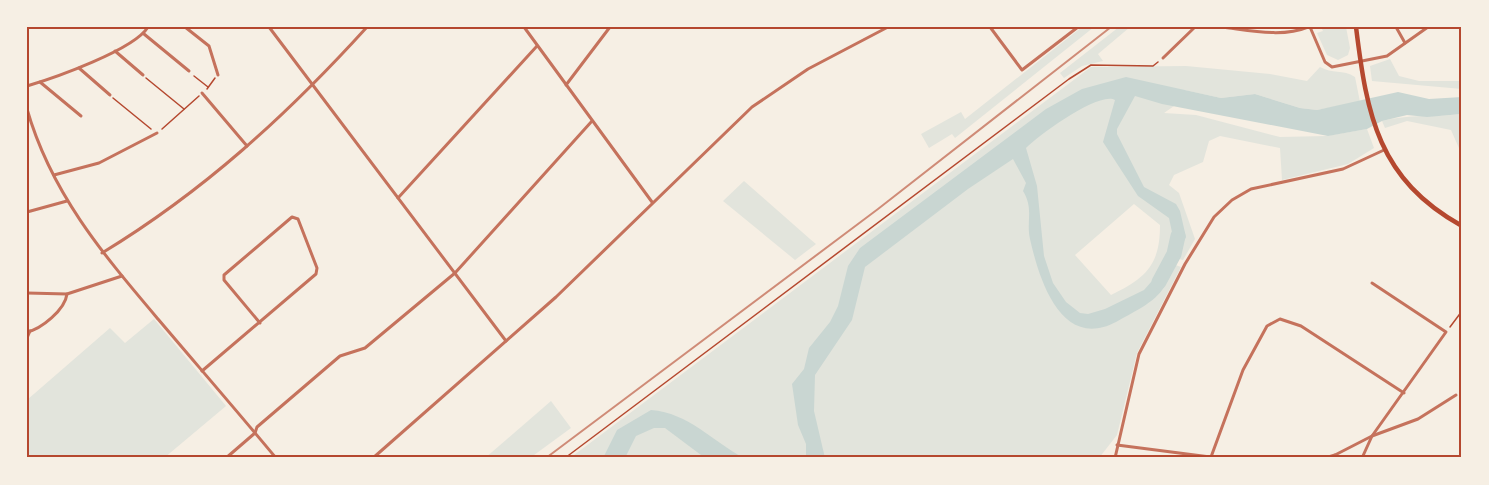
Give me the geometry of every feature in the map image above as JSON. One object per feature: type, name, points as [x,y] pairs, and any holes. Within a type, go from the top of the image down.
[{"type":"main road","points":[[1356,27],[1366,98],[1374,127],[1384,150],[1413,191],[1434,209],[1462,226]]},
{"type":"street","points":[[27,86],[79,68],[115,51],[144,34],[148,27]]},
{"type":"street","points":[[185,27],[209,46],[218,75]]},
{"type":"street","points":[[269,27],[312,87],[506,341]]},
{"type":"street","points":[[102,253],[191,194],[312,87],[367,27]]},
{"type":"street","points":[[524,27],[652,202]]},
{"type":"street","points":[[566,85],[610,27]]},
{"type":"street","points":[[373,458],[588,267],[652,202],[752,107],[808,69],[888,27]]},
{"type":"street","points":[[990,27],[1022,70],[1078,27]]},
{"type":"street","points":[[1163,58],[1196,27]]},
{"type":"street","points":[[1221,27],[1268,32],[1300,30],[1309,27],[1325,62],[1332,67],[1387,56],[1428,27]]},
{"type":"street","points":[[1396,27],[1405,43]]},
{"type":"street","points":[[144,34],[189,71]]},
{"type":"street","points":[[398,198],[537,46]]},
{"type":"street","points":[[115,51],[144,75]]},
{"type":"street","points":[[79,68],[110,95]]},
{"type":"street","points":[[40,82],[81,116]]},
{"type":"street","points":[[202,93],[247,146]]},
{"type":"street","points":[[27,109],[33,130],[67,201],[102,253],[276,458]]},
{"type":"street","points":[[226,458],[255,433],[257,427],[340,356],[365,348],[455,273],[592,121]]},
{"type":"street","points":[[27,131],[33,130]]},
{"type":"street","points":[[54,175],[99,163],[157,133]]},
{"type":"street","points":[[1115,458],[1139,354],[1185,264],[1214,217],[1232,200],[1251,189],[1343,169],[1384,150]]},
{"type":"street","points":[[27,212],[67,201]]},
{"type":"street","points":[[202,371],[260,322],[316,274],[317,268],[298,219],[292,217],[224,275],[224,280],[260,322]]},
{"type":"street","points":[[27,293],[67,294],[122,276]]},
{"type":"street","points":[[1362,458],[1372,436],[1446,332],[1372,283]]},
{"type":"street","points":[[27,338],[29,331],[39,328],[64,305],[67,294]]},
{"type":"street","points":[[1211,457],[1243,370],[1268,326],[1280,319],[1301,327],[1404,393]]},
{"type":"street","points":[[1325,458],[1372,436],[1418,420],[1456,395]]},
{"type":"street","points":[[1117,445],[1218,458]]},
{"type":"street","points":[[1335,455],[1341,458]]},
{"type":"path","points":[[565,458],[1069,79],[1091,65],[1153,66],[1163,58]]},
{"type":"path","points":[[189,71],[208,87]]},
{"type":"path","points":[[144,75],[184,109]]},
{"type":"path","points":[[110,95],[157,133],[202,93],[218,75]]},
{"type":"path","points":[[1446,332],[1462,311]]},
{"type":"shaded area","points":[[1082,27],[1094,27],[955,138],[952,134],[929,148],[921,134],[961,112],[965,119]]},
{"type":"shaded area","points":[[1119,27],[1130,27],[1098,54],[1103,61],[1082,66],[1064,78],[1060,73]]},
{"type":"shaded area","points":[[1321,27],[1346,27],[1350,48],[1348,55],[1338,60],[1327,55],[1317,33],[1323,31]]},
{"type":"shaded area","points":[[1390,59],[1399,76],[1419,81],[1462,81],[1462,89],[1372,81],[1370,66]]},
{"type":"shaded area","points":[[1186,66],[1270,74],[1307,81],[1320,67],[1346,73],[1355,77],[1360,102],[1317,110],[1300,108],[1255,94],[1221,98],[1184,90],[1174,106],[1164,113],[1196,115],[1280,137],[1326,136],[1367,129],[1374,148],[1348,164],[1282,180],[1280,148],[1220,136],[1209,141],[1203,162],[1174,175],[1169,185],[1179,193],[1195,239],[1183,260],[1166,256],[1165,261],[1181,267],[1137,353],[1117,435],[1099,458],[570,458],[1091,67]],"holes":[[[1134,204],[1160,225],[1157,250],[1149,269],[1133,283],[1111,295],[1075,255]]]},
{"type":"shaded area","points":[[1126,77],[1221,98],[1255,94],[1300,108],[1317,110],[1398,92],[1429,99],[1462,97],[1462,114],[1427,117],[1407,115],[1382,121],[1367,129],[1328,136],[1162,104],[1135,96],[1117,129],[1117,134],[1144,187],[1176,204],[1180,211],[1186,237],[1177,255],[1171,252],[1173,237],[1169,218],[1138,196],[1103,142],[1115,100],[1107,99],[1083,108],[1026,148],[1037,186],[1044,256],[1053,283],[1066,302],[1080,313],[1088,314],[1105,309],[1144,290],[1167,264],[1173,266],[1160,292],[1149,303],[1116,322],[1097,328],[1081,327],[1067,319],[1056,306],[1040,273],[1029,233],[1029,209],[1023,191],[1026,183],[1013,159],[968,189],[865,267],[852,320],[815,375],[814,411],[825,458],[806,458],[806,444],[798,425],[792,384],[804,369],[809,348],[830,322],[838,306],[848,266],[860,248],[1046,109],[1082,89]]},
{"type":"shaded area","points":[[1462,114],[1462,155],[1451,130],[1407,121],[1385,128],[1382,121],[1412,116]]},
{"type":"shaded area","points":[[744,181],[816,244],[795,260],[723,201]]},
{"type":"shaded area","points":[[154,319],[226,406],[164,458],[27,458],[27,400],[110,328],[125,343]]},
{"type":"shaded area","points":[[551,401],[571,428],[530,458],[485,458]]},
{"type":"shaded area","points":[[651,410],[665,412],[689,422],[744,458],[705,458],[665,428],[654,428],[636,436],[625,458],[603,458],[617,430]]},
{"type":"waterway","points":[[1159,282],[1174,254],[1178,236]]},
{"type":"railway","points":[[546,458],[878,209],[1111,27]]}]
